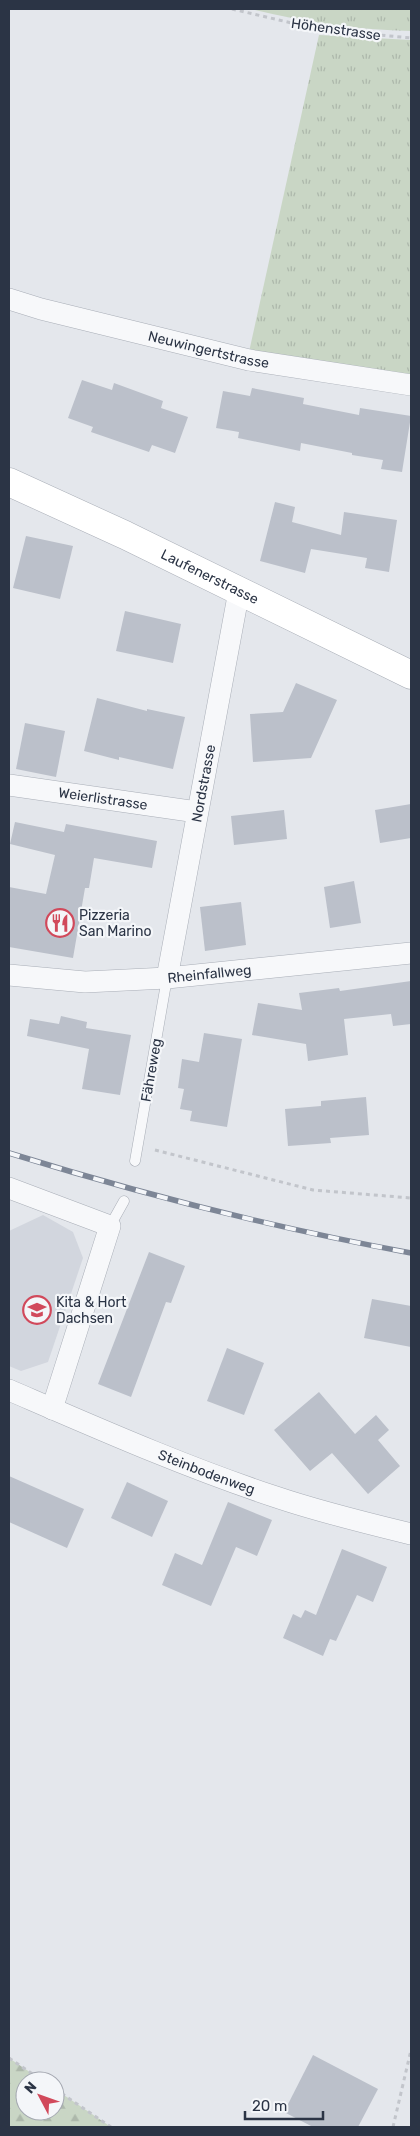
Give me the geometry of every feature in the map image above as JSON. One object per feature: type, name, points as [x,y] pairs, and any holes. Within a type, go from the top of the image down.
[{"type":"street","name":"Neuwingertstrasse","points":[[9,299],[50,312],[249,360],[411,386]]},
{"type":"street","name":"Laufenerstrasse","points":[[9,482],[125,535],[411,675]]},
{"type":"street","name":"Nordstrasse","points":[[168,978],[197,812],[240,591]]},
{"type":"street","name":"Weierlistrasse","points":[[9,785],[197,812]]},
{"type":"street","name":"Rheinfallweg","points":[[9,975],[85,982],[168,978],[411,953]]},
{"type":"street","points":[[9,1188],[110,1226],[52,1409]]},
{"type":"street","name":"Steinbodenweg","points":[[9,1390],[204,1471],[276,1497],[327,1513],[411,1534]]},
{"type":"lane","name":"Fähreweg","points":[[135,1162],[168,978]]},
{"type":"lane","points":[[110,1226],[124,1200]]},
{"type":"path","name":"Höhenstrasse","points":[[232,9],[317,29],[411,38]]},
{"type":"path","points":[[137,1146],[313,1190],[411,1198]]},
{"type":"path","points":[[393,2127],[411,2050]]},
{"type":"path","points":[[9,2058],[28,2071]]},
{"type":"path","points":[[65,2096],[111,2127]]},
{"type":"shaded area","name":"Kita & Hort Dachsen","points":[[43,1215],[73,1232],[83,1258],[48,1362],[21,1371],[9,1366],[9,1231]]},
{"type":"green space","points":[[251,9],[411,9],[411,31],[331,24]]},
{"type":"green space","points":[[319,35],[411,40],[411,377],[249,352]]},
{"type":"green space","points":[[9,2058],[28,2071],[15,2071],[15,2121],[65,2121],[65,2096],[111,2127],[9,2127]]},
{"type":"building","points":[[82,380],[112,390],[114,383],[163,401],[161,408],[188,417],[175,453],[152,445],[149,452],[91,432],[93,427],[68,418]]},
{"type":"building","points":[[252,388],[304,398],[303,404],[359,415],[360,408],[411,416],[402,472],[381,469],[383,460],[301,443],[300,451],[238,438],[239,432],[216,428],[223,391],[250,396]]},
{"type":"building","points":[[275,502],[295,507],[292,522],[341,535],[344,512],[397,520],[389,572],[365,568],[367,558],[311,549],[305,573],[260,561]]},
{"type":"building","points":[[26,536],[73,546],[60,599],[13,588]]},
{"type":"building","points":[[125,611],[181,624],[173,663],[116,651]]},
{"type":"building","points":[[296,683],[337,700],[311,758],[253,762],[250,714],[283,712]]},
{"type":"building","points":[[97,698],[147,711],[147,709],[185,717],[173,769],[119,757],[119,760],[84,751]]},
{"type":"building","points":[[25,723],[65,731],[56,777],[16,769]]},
{"type":"building","points":[[411,804],[411,838],[380,843],[375,810]]},
{"type":"building","points":[[284,810],[287,839],[234,845],[231,816]]},
{"type":"building","points":[[15,822],[64,832],[66,824],[157,841],[152,868],[94,858],[89,888],[85,888],[73,958],[9,947],[9,887],[46,894],[55,855],[10,844]]},
{"type":"building","points":[[354,881],[361,923],[330,928],[324,887]]},
{"type":"building","points":[[241,902],[246,945],[205,951],[200,907]]},
{"type":"building","points":[[411,981],[411,1024],[393,1026],[391,1014],[344,1019],[348,1055],[308,1061],[306,1044],[252,1035],[258,1003],[302,1010],[299,993],[339,988],[340,991]]},
{"type":"building","points":[[61,1016],[87,1022],[86,1028],[131,1035],[120,1095],[82,1089],[89,1049],[27,1036],[30,1019],[59,1024]]},
{"type":"building","points":[[204,1033],[242,1039],[227,1127],[190,1121],[192,1111],[180,1109],[184,1089],[178,1088],[182,1059],[199,1062]]},
{"type":"building","points":[[366,1097],[369,1135],[330,1138],[331,1143],[288,1146],[285,1109],[321,1106],[321,1101]]},
{"type":"building","points":[[149,1252],[185,1266],[171,1303],[166,1302],[131,1397],[98,1384]]},
{"type":"building","points":[[372,1299],[411,1306],[411,1347],[364,1338]]},
{"type":"building","points":[[227,1348],[264,1363],[244,1415],[207,1401]]},
{"type":"building","points":[[319,1392],[355,1434],[376,1415],[389,1430],[378,1440],[400,1466],[368,1494],[332,1453],[310,1471],[274,1430]]},
{"type":"building","points":[[9,1476],[84,1509],[67,1548],[9,1522]]},
{"type":"building","points":[[127,1482],[168,1501],[152,1537],[111,1518]]},
{"type":"building","points":[[228,1502],[272,1520],[257,1556],[236,1547],[211,1606],[162,1585],[175,1553],[202,1565]]},
{"type":"building","points":[[342,1549],[387,1567],[373,1602],[357,1595],[336,1641],[330,1639],[323,1656],[283,1638],[293,1614],[301,1618],[305,1610],[316,1615]]},
{"type":"building","points":[[313,2055],[378,2089],[358,2127],[313,2127],[284,2112]]},
{"type":"railway","points":[[9,1153],[208,1209],[309,1233],[411,1253]]},
{"type":"place","name":"Pizzeria San Marino","points":[[60,923]]},
{"type":"place","name":"Kita & Hort Dachsen","points":[[37,1310]]}]
